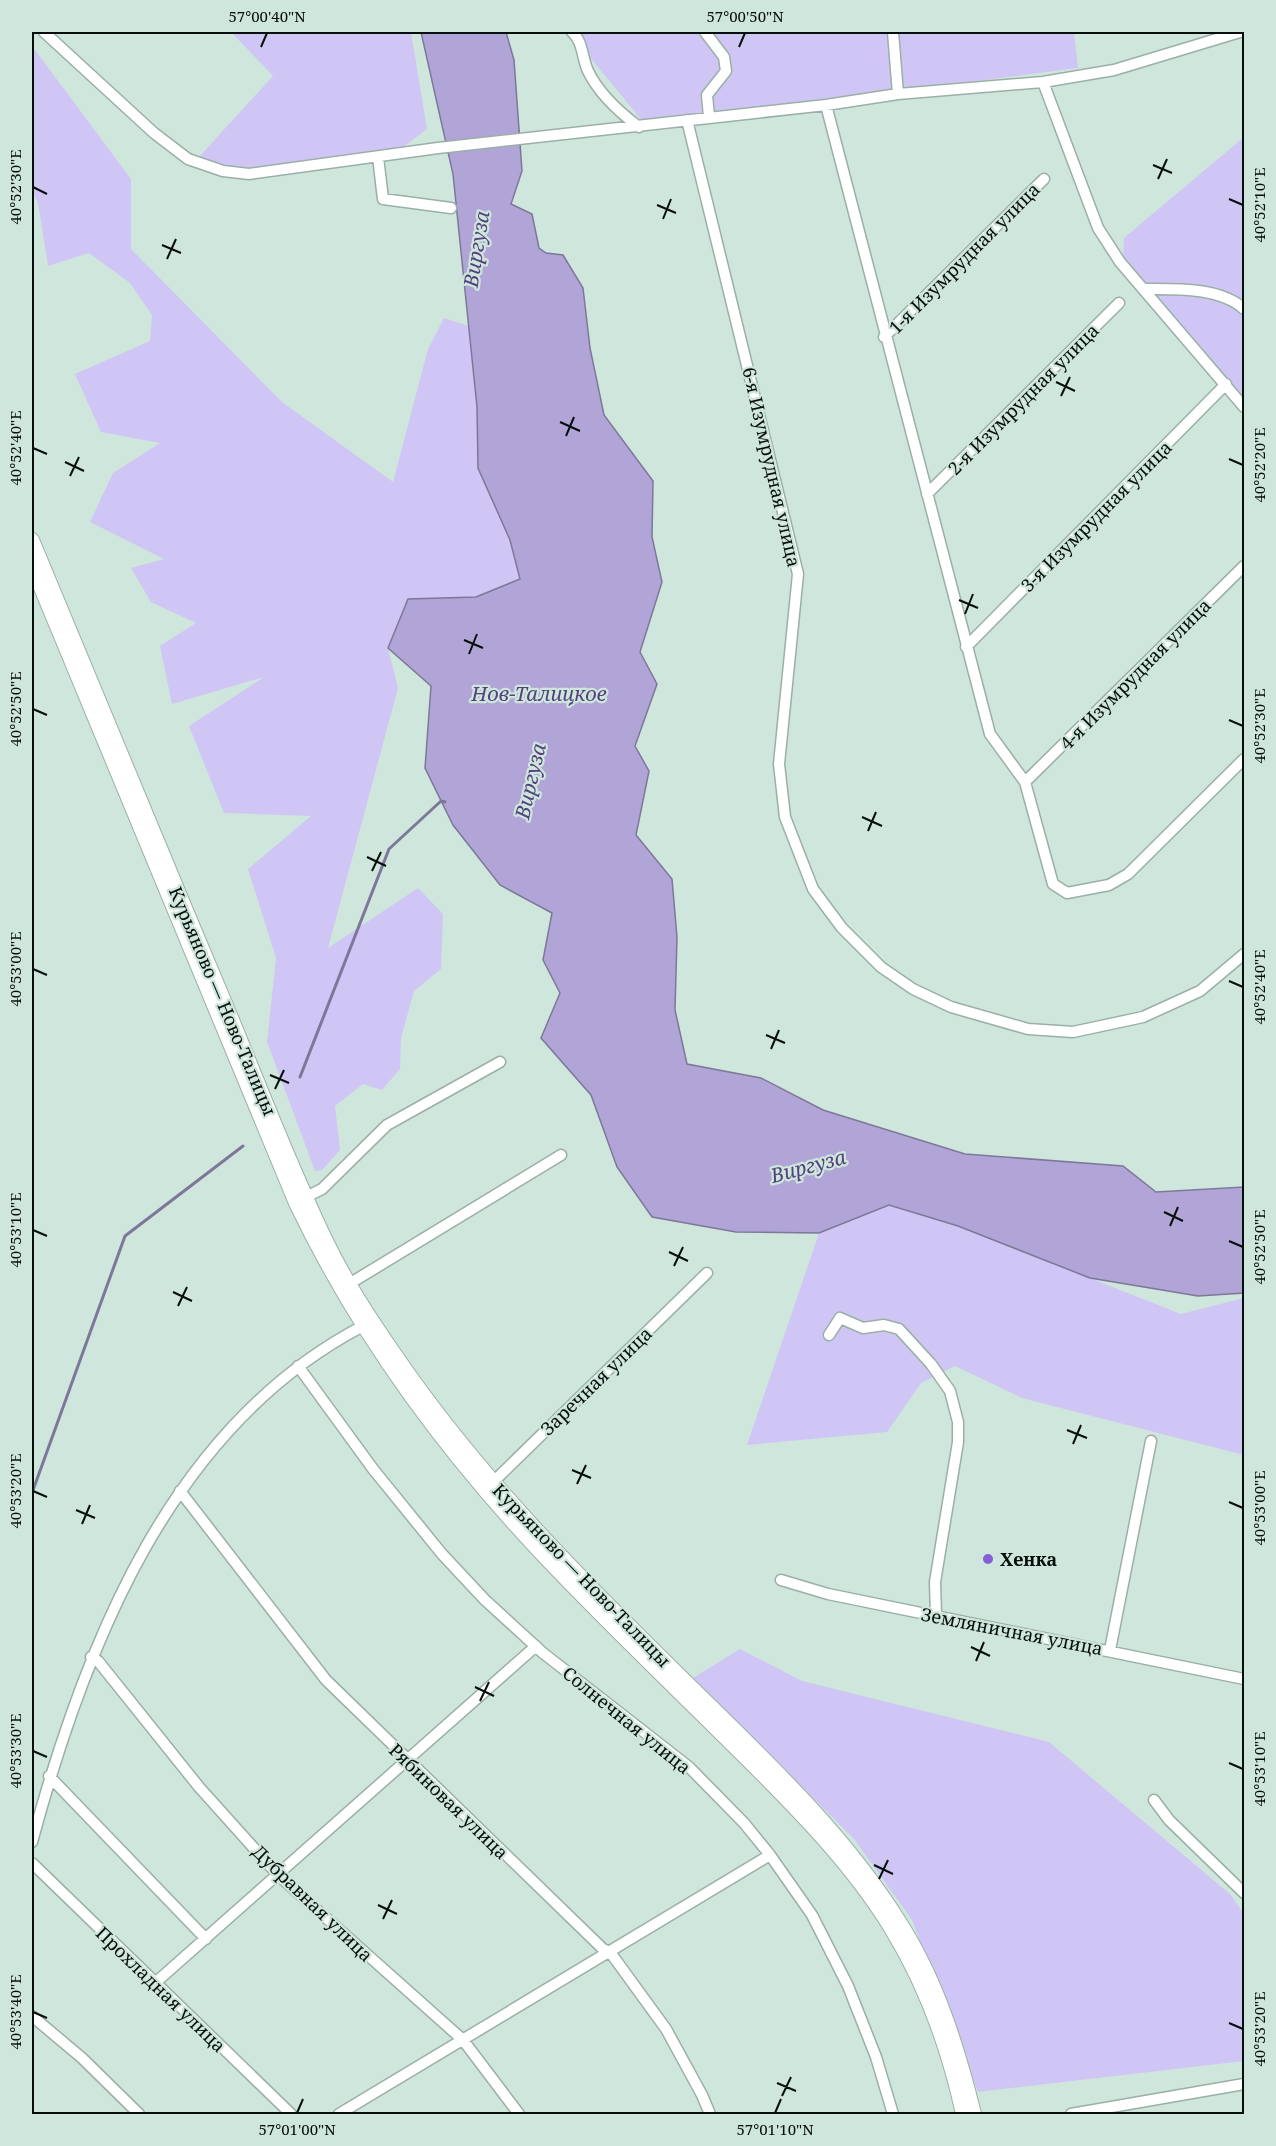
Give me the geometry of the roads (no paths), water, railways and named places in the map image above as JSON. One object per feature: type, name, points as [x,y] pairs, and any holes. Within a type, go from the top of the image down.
[{"type":"main road","name":"Курьяново — Ново-Талицы","points":[[32,540],[306,1197],[349,1284],[400,1362],[489,1486],[571,1584],[792,1804],[852,1873],[892,1929],[916,1975],[944,2044],[963,2115]]},
{"type":"main road","name":"Курьяново — Ново-Талицы","points":[[32,566],[296,1203],[335,1281],[363,1326],[432,1424],[489,1486],[799,1796],[858,1864],[901,1924],[926,1971],[954,2042],[974,2115]]},
{"type":"street","points":[[44,32],[154,133],[188,159],[203,166],[249,174],[438,148],[639,127],[826,105],[898,94],[1043,82],[1113,70],[1240,32]]},
{"type":"street","points":[[572,32],[577,36],[588,72],[615,110],[639,127]]},
{"type":"street","points":[[705,32],[724,57],[726,71],[707,95],[709,117]]},
{"type":"street","points":[[893,32],[898,94]]},
{"type":"street","points":[[1043,82],[1098,228],[1120,262],[1245,407]]},
{"type":"street","points":[[826,105],[884,337],[990,734],[1025,782],[1053,884],[1067,893],[1108,885],[1128,874],[1245,759]]},
{"type":"street","name":"6-я Изумрудная улица","points":[[687,120],[798,574],[779,764],[785,817],[813,889],[842,928],[881,967],[914,989],[951,1008],[1028,1029],[1073,1032],[1143,1017],[1200,991],[1245,954]]},
{"type":"street","points":[[378,157],[383,199],[451,207]]},
{"type":"street","name":"1-я Изумрудная улица","points":[[884,337],[1044,179]]},
{"type":"street","points":[[1144,289],[1179,289],[1229,298],[1245,309]]},
{"type":"street","name":"2-я Изумрудная улица","points":[[927,494],[1119,303]]},
{"type":"street","name":"3-я Изумрудная улица","points":[[966,647],[1226,384]]},
{"type":"street","name":"4-я Изумрудная улица","points":[[1025,782],[1245,566]]},
{"type":"street","points":[[306,1197],[322,1189],[387,1125],[500,1062]]},
{"type":"street","points":[[349,1284],[561,1155]]},
{"type":"street","name":"Заречная улица","points":[[489,1486],[707,1273]]},
{"type":"street","points":[[829,1335],[840,1318],[863,1328],[884,1325],[899,1329],[931,1364],[951,1391],[958,1422],[958,1442],[935,1582],[936,1615]]},
{"type":"street","points":[[32,1842],[50,1776],[91,1657],[136,1566],[180,1491],[240,1421],[298,1366],[332,1342],[363,1326]]},
{"type":"street","name":"Солнечная улица","points":[[298,1366],[373,1469],[442,1554],[485,1600],[536,1646],[630,1723],[689,1767],[744,1823],[770,1855],[812,1915],[848,1986],[876,2057],[894,2115]]},
{"type":"street","points":[[1110,1650],[1150,1441]]},
{"type":"street","name":"Рябиновая улица","points":[[180,1491],[326,1680],[595,1942],[610,1952],[666,2029],[702,2095],[710,2115]]},
{"type":"street","name":"Земляничная улица","points":[[781,1580],[828,1594],[1245,1679]]},
{"type":"street","points":[[155,1983],[279,1876],[536,1646]]},
{"type":"street","name":"Дубравная улица","points":[[91,1657],[98,1661],[199,1787],[279,1876],[463,2040],[486,2066],[519,2115]]},
{"type":"street","points":[[50,1776],[206,1939]]},
{"type":"street","points":[[1154,1800],[1170,1820],[1245,1893]]},
{"type":"street","points":[[339,2115],[770,1855]]},
{"type":"street","name":"Прохладная улица","points":[[32,1863],[291,2115]]},
{"type":"street","points":[[32,2016],[82,2058],[139,2115]]},
{"type":"street","points":[[1071,2115],[1245,2084]]},
{"type":"water","name":"Нов-Талицкое","points":[[421,32],[506,32],[514,60],[522,171],[511,204],[532,214],[539,248],[546,253],[563,255],[583,288],[590,348],[604,415],[653,481],[652,537],[662,582],[640,652],[657,684],[635,746],[649,771],[636,835],[672,879],[677,937],[675,1010],[687,1064],[761,1078],[823,1110],[965,1154],[1123,1166],[1156,1192],[1244,1187],[1244,1293],[1198,1296],[1090,1278],[958,1226],[889,1205],[819,1233],[736,1232],[652,1217],[617,1167],[591,1095],[541,1038],[560,993],[543,960],[552,913],[500,885],[453,825],[425,768],[431,686],[388,648],[408,599],[476,597],[520,579],[510,540],[478,468],[477,407],[453,174]]},
{"type":"waterway","points":[[300,1077],[389,849],[441,801],[445,802]]},
{"type":"waterway","points":[[32,1493],[125,1236],[243,1146]]},
{"type":"place","name":"Хенка","points":[[988,1559]]},
{"type":"water label","name":"Виргуза","points":[[476,249]]},
{"type":"water label","name":"Виргуза","points":[[530,781]]},
{"type":"water label","name":"Виргуза","points":[[808,1166]]}]
